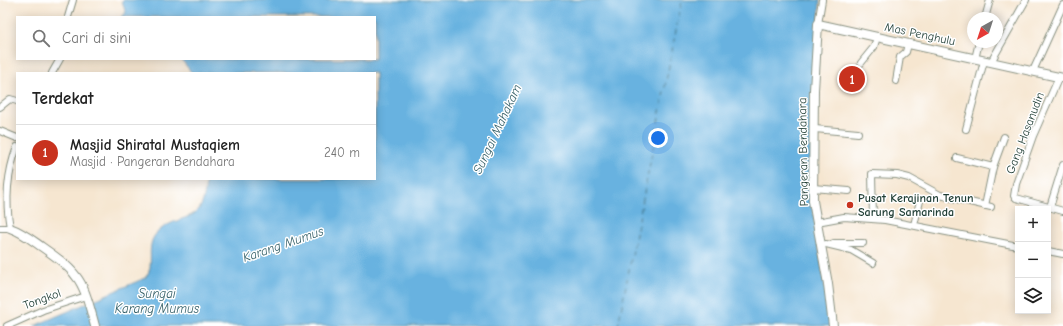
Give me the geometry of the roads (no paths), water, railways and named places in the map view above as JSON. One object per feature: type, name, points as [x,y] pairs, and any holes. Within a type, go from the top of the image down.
[{"type":"street","points":[[68,16],[73,0]]},
{"type":"street","points":[[818,24],[822,0]]},
{"type":"street","points":[[987,12],[990,0]]},
{"type":"street","points":[[966,129],[988,62],[1026,0]]},
{"type":"street","points":[[1033,71],[1063,5]]},
{"type":"street","name":"Mas Penghulu","points":[[818,24],[907,47],[975,59],[1061,77]]},
{"type":"street","name":"Pangeran Bendahara","points":[[818,24],[814,90],[815,129],[813,201],[823,244],[833,326]]},
{"type":"street","points":[[861,63],[872,51],[876,40]]},
{"type":"street","points":[[896,81],[900,57],[907,47]]},
{"type":"street","points":[[975,59],[978,48]]},
{"type":"street","points":[[53,72],[59,60]]},
{"type":"street","name":"Gang Hasanudin","points":[[1046,206],[1016,198],[1014,194],[1016,184],[1033,136],[1061,77]]},
{"type":"street","points":[[0,107],[10,100],[16,101]]},
{"type":"street","points":[[815,129],[858,133]]},
{"type":"street","points":[[0,131],[16,138]]},
{"type":"street","points":[[873,218],[872,174],[897,175],[909,178],[940,195],[988,207],[993,167],[1004,137]]},
{"type":"street","points":[[10,228],[7,207],[7,188],[10,169],[16,150]]},
{"type":"street","points":[[957,158],[993,167]]},
{"type":"street","points":[[1050,206],[1063,165]]},
{"type":"street","points":[[813,188],[848,191]]},
{"type":"street","points":[[914,225],[920,201]]},
{"type":"street","points":[[1051,207],[1063,211]]},
{"type":"street","points":[[817,222],[844,218],[873,218],[1015,245]]},
{"type":"street","points":[[0,228],[10,228],[23,234],[70,268],[79,280],[87,299],[95,326]]},
{"type":"street","points":[[823,244],[863,243]]},
{"type":"street","points":[[823,244],[851,250],[873,263]]},
{"type":"street","points":[[1051,252],[1063,254]]},
{"type":"street","name":"Tongkol","points":[[7,326],[43,310],[87,299]]},
{"type":"water","points":[[123,0],[820,0],[812,203],[831,326],[34,326],[145,278],[150,268],[151,246],[155,235],[166,226],[196,213],[204,199],[206,180],[376,180],[376,72],[191,72],[182,60],[376,60],[376,16],[122,16],[126,13],[122,2]]},
{"type":"place","name":"Masjid Shiratal Mustaqiem","points":[[852,79]]},
{"type":"place","name":"Pusat Kerajinan Tenun Sarung Samarinda","points":[[850,205]]},
{"type":"water label","name":"Sungai Mahakam","points":[[497,129]]},
{"type":"water label","name":"Karang Mumus","points":[[283,244]]},
{"type":"water label","name":"Sungai Karang Mumus","points":[[157,300]]}]
